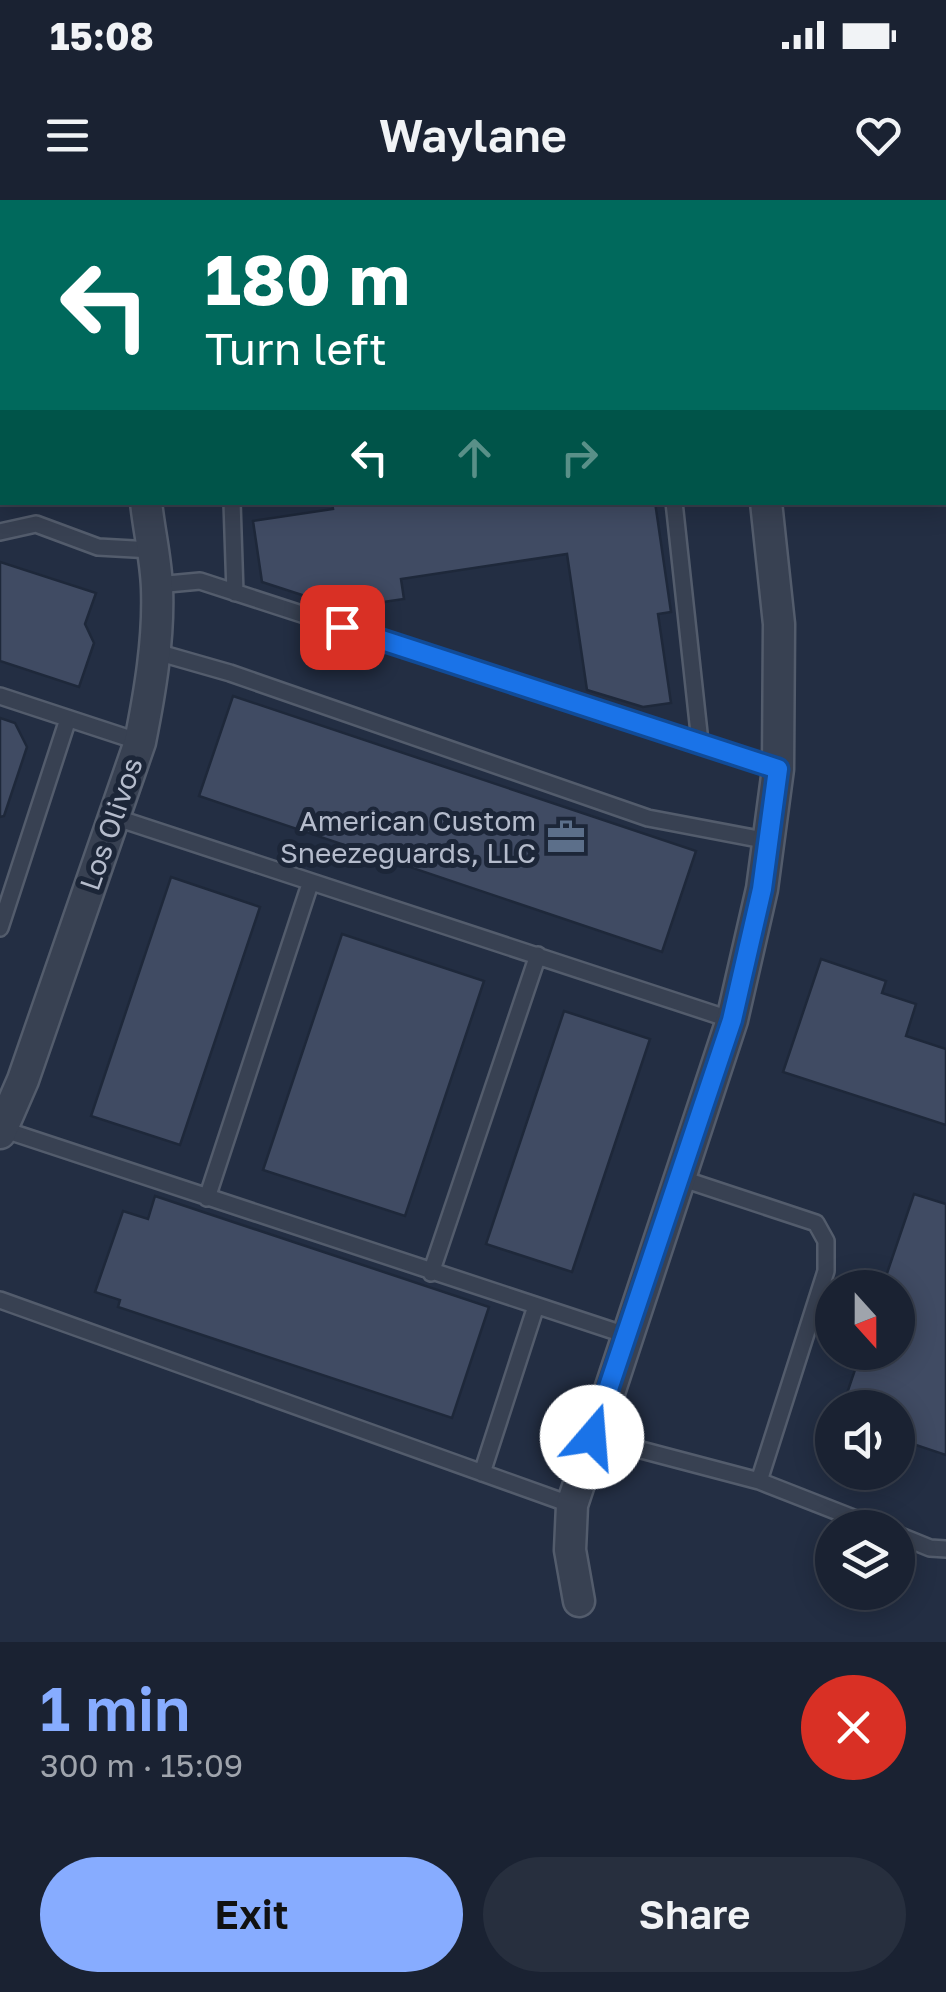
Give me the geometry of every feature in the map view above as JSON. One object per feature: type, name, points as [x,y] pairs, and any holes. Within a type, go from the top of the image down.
[{"type":"street","name":"Los Olivos","points":[[1,1131],[23,1080],[140,742],[151,689],[157,586],[146,505]]},
{"type":"street","points":[[579,1600],[570,1550],[572,1505],[732,1020],[762,889],[778,769],[779,624],[766,505]]},
{"type":"lane","points":[[232,505],[235,592]]},
{"type":"lane","points":[[674,505],[700,742]]},
{"type":"lane","points":[[0,532],[36,524],[98,547],[152,550]]},
{"type":"lane","points":[[157,586],[200,581],[778,769]]},
{"type":"lane","points":[[154,651],[648,818],[768,841]]},
{"type":"lane","points":[[0,696],[140,742]]},
{"type":"lane","points":[[0,928],[68,719]]},
{"type":"lane","points":[[114,818],[732,1020]]},
{"type":"lane","points":[[206,1198],[310,884]]},
{"type":"lane","points":[[431,1273],[538,955]]},
{"type":"lane","points":[[1,1131],[626,1335]]},
{"type":"lane","points":[[680,1178],[816,1223],[826,1241],[826,1271],[760,1481]]},
{"type":"lane","points":[[0,1300],[572,1505]]},
{"type":"lane","points":[[482,1474],[536,1306]]},
{"type":"lane","points":[[592,1437],[760,1481],[833,1510]]},
{"type":"lane","points":[[915,1542],[930,1548],[946,1548]]},
{"type":"building","points":[[332,505],[655,505],[671,612],[658,614],[671,703],[643,707],[587,690],[567,554],[401,579],[404,599],[342,608],[262,582],[253,521],[333,509]]},
{"type":"building","points":[[0,562],[96,593],[85,624],[94,643],[79,687],[0,661]]},
{"type":"building","points":[[233,696],[696,851],[662,952],[199,796]]},
{"type":"building","points":[[0,718],[15,723],[27,747],[4,816],[0,817]]},
{"type":"building","points":[[171,877],[260,907],[180,1145],[91,1116]]},
{"type":"building","points":[[342,934],[484,981],[405,1216],[263,1170]]},
{"type":"building","points":[[821,959],[886,981],[882,993],[916,1004],[906,1036],[946,1049],[946,1125],[783,1072]]},
{"type":"building","points":[[564,1011],[650,1039],[572,1272],[486,1244]]},
{"type":"building","points":[[914,1194],[946,1204],[946,1455],[915,1445],[915,1390],[848,1390],[855,1370],[915,1370],[915,1270],[888,1270]]},
{"type":"building","points":[[155,1196],[489,1307],[452,1418],[118,1307],[120,1300],[95,1292],[123,1211],[148,1219]]},
{"type":"place","name":"American Custom Sneezeguards, LLC","points":[[566,837]]},
{"type":"route","points":[[342,627],[778,769],[762,889],[732,1020],[592,1437]]}]
